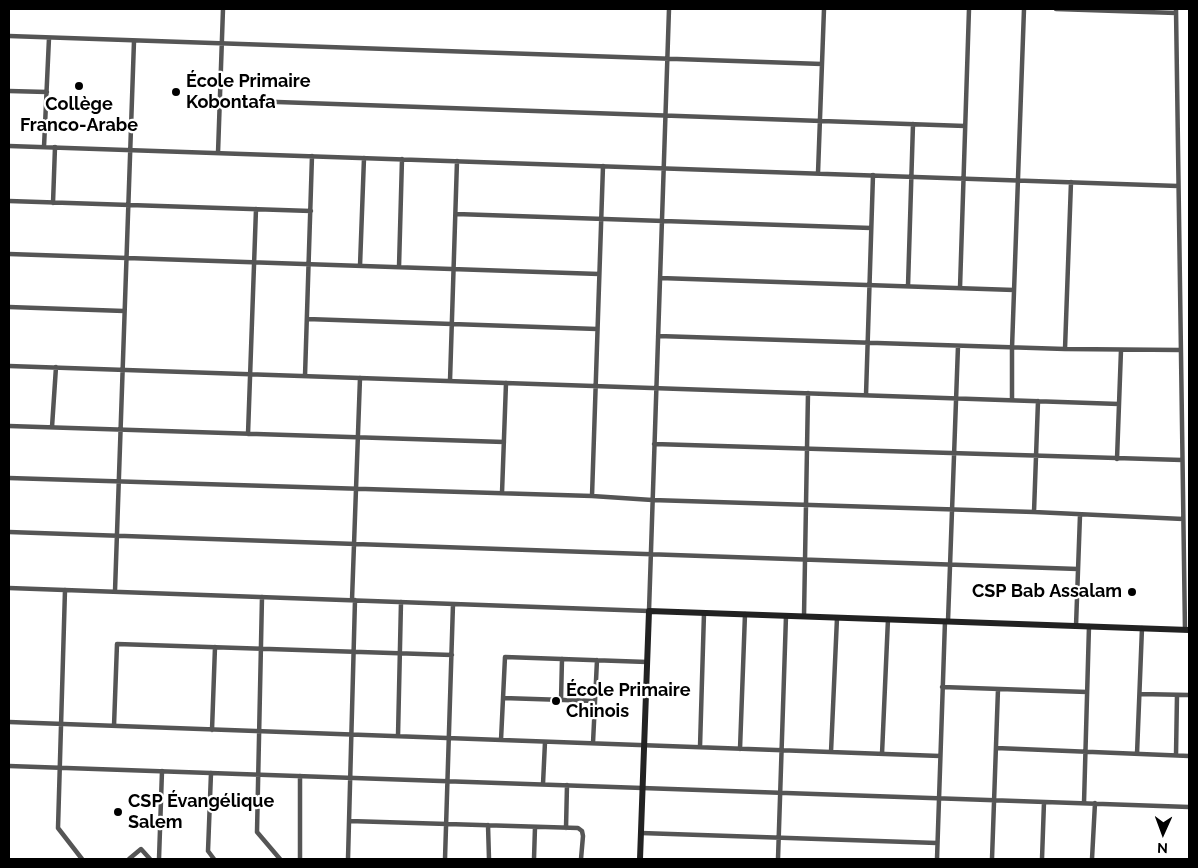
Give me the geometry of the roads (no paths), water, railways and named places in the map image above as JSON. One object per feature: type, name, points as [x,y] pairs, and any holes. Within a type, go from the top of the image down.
[{"type":"street","points":[[218,153],[223,9]]},
{"type":"street","points":[[640,859],[669,9]]},
{"type":"street","points":[[818,174],[824,9]]},
{"type":"street","points":[[960,288],[969,9]]},
{"type":"street","points":[[1012,400],[1012,348],[1024,9]]},
{"type":"street","points":[[9,588],[1187,630],[1183,519],[1176,11],[1056,9]]},
{"type":"street","points":[[9,36],[822,64]]},
{"type":"street","points":[[44,147],[49,38]]},
{"type":"street","points":[[115,591],[134,41]]},
{"type":"street","points":[[9,91],[47,92]]},
{"type":"street","points":[[220,100],[965,126]]},
{"type":"street","points":[[908,286],[913,124]]},
{"type":"street","points":[[9,146],[1178,186]]},
{"type":"street","points":[[53,202],[54,147]]},
{"type":"street","points":[[305,376],[312,156]]},
{"type":"street","points":[[360,266],[364,158]]},
{"type":"street","points":[[399,268],[402,159]]},
{"type":"street","points":[[450,381],[457,161]]},
{"type":"street","points":[[592,496],[603,166]]},
{"type":"street","points":[[866,395],[873,175]]},
{"type":"street","points":[[1065,350],[1070,182]]},
{"type":"street","points":[[9,201],[311,211]]},
{"type":"street","points":[[248,434],[256,210]]},
{"type":"street","points":[[456,214],[871,228]]},
{"type":"street","points":[[9,254],[599,274]]},
{"type":"street","points":[[660,278],[1014,290]]},
{"type":"street","points":[[9,307],[124,311]]},
{"type":"street","points":[[307,319],[597,329]]},
{"type":"street","points":[[658,336],[1065,350],[1181,350]]},
{"type":"street","points":[[936,859],[958,346]]},
{"type":"street","points":[[1117,459],[1121,350]]},
{"type":"street","points":[[9,366],[1119,404]]},
{"type":"street","points":[[52,427],[56,367]]},
{"type":"street","points":[[348,859],[354,652],[354,544],[360,378]]},
{"type":"street","points":[[502,493],[506,383]]},
{"type":"street","points":[[804,616],[808,393]]},
{"type":"street","points":[[1034,512],[1038,401]]},
{"type":"street","points":[[9,426],[504,442]]},
{"type":"street","points":[[654,444],[1182,460]]},
{"type":"street","points":[[9,478],[592,496],[806,506],[952,509],[1183,519]]},
{"type":"street","points":[[1076,626],[1080,515]]},
{"type":"street","points":[[9,532],[1078,569]]},
{"type":"street","points":[[66,590],[58,828],[82,859]]},
{"type":"street","points":[[262,597],[257,832],[280,859]]},
{"type":"street","points":[[398,736],[401,602]]},
{"type":"street","points":[[445,859],[453,604]]},
{"type":"street","points":[[700,747],[704,613]]},
{"type":"street","points":[[740,749],[744,614]]},
{"type":"street","points":[[778,859],[786,616]]},
{"type":"street","points":[[831,752],[837,618]]},
{"type":"street","points":[[882,754],[888,619]]},
{"type":"street","points":[[1084,803],[1089,626]]},
{"type":"street","points":[[1137,754],[1142,628]]},
{"type":"street","points":[[114,726],[117,644],[452,655]]},
{"type":"street","points":[[212,730],[214,647]]},
{"type":"street","points":[[501,740],[505,657],[647,662]]},
{"type":"street","points":[[561,700],[562,659]]},
{"type":"street","points":[[593,743],[597,660]]},
{"type":"street","points":[[942,687],[1087,692]]},
{"type":"street","points":[[992,859],[998,689]]},
{"type":"street","points":[[1140,694],[1189,695]]},
{"type":"street","points":[[1176,755],[1177,695]]},
{"type":"street","points":[[503,698],[595,701]]},
{"type":"street","points":[[9,722],[940,756]]},
{"type":"street","points":[[543,784],[545,742]]},
{"type":"street","points":[[996,748],[1189,756]]},
{"type":"street","points":[[9,766],[1189,807]]},
{"type":"street","points":[[159,859],[162,771]]},
{"type":"street","points":[[210,773],[208,851],[214,859]]},
{"type":"street","points":[[300,776],[300,859]]},
{"type":"street","points":[[566,828],[567,785]]},
{"type":"street","points":[[1042,859],[1044,802]]},
{"type":"street","points":[[1092,859],[1094,803]]},
{"type":"street","points":[[349,821],[578,828],[582,831],[581,859]]},
{"type":"street","points":[[488,825],[489,859]]},
{"type":"street","points":[[534,859],[535,827]]},
{"type":"street","points":[[641,833],[937,843]]},
{"type":"street","points":[[130,859],[141,850],[150,859]]},
{"type":"place","name":"Collège Franco-Arabe","points":[[79,86]]},
{"type":"place","name":"École Primaire Kobontafa","points":[[176,92]]},
{"type":"place","name":"CSP Bab Assalam","points":[[1132,592]]},
{"type":"place","name":"École Primaire Chinois","points":[[556,701]]},
{"type":"place","name":"CSP Évangélique Salem","points":[[118,812]]}]
